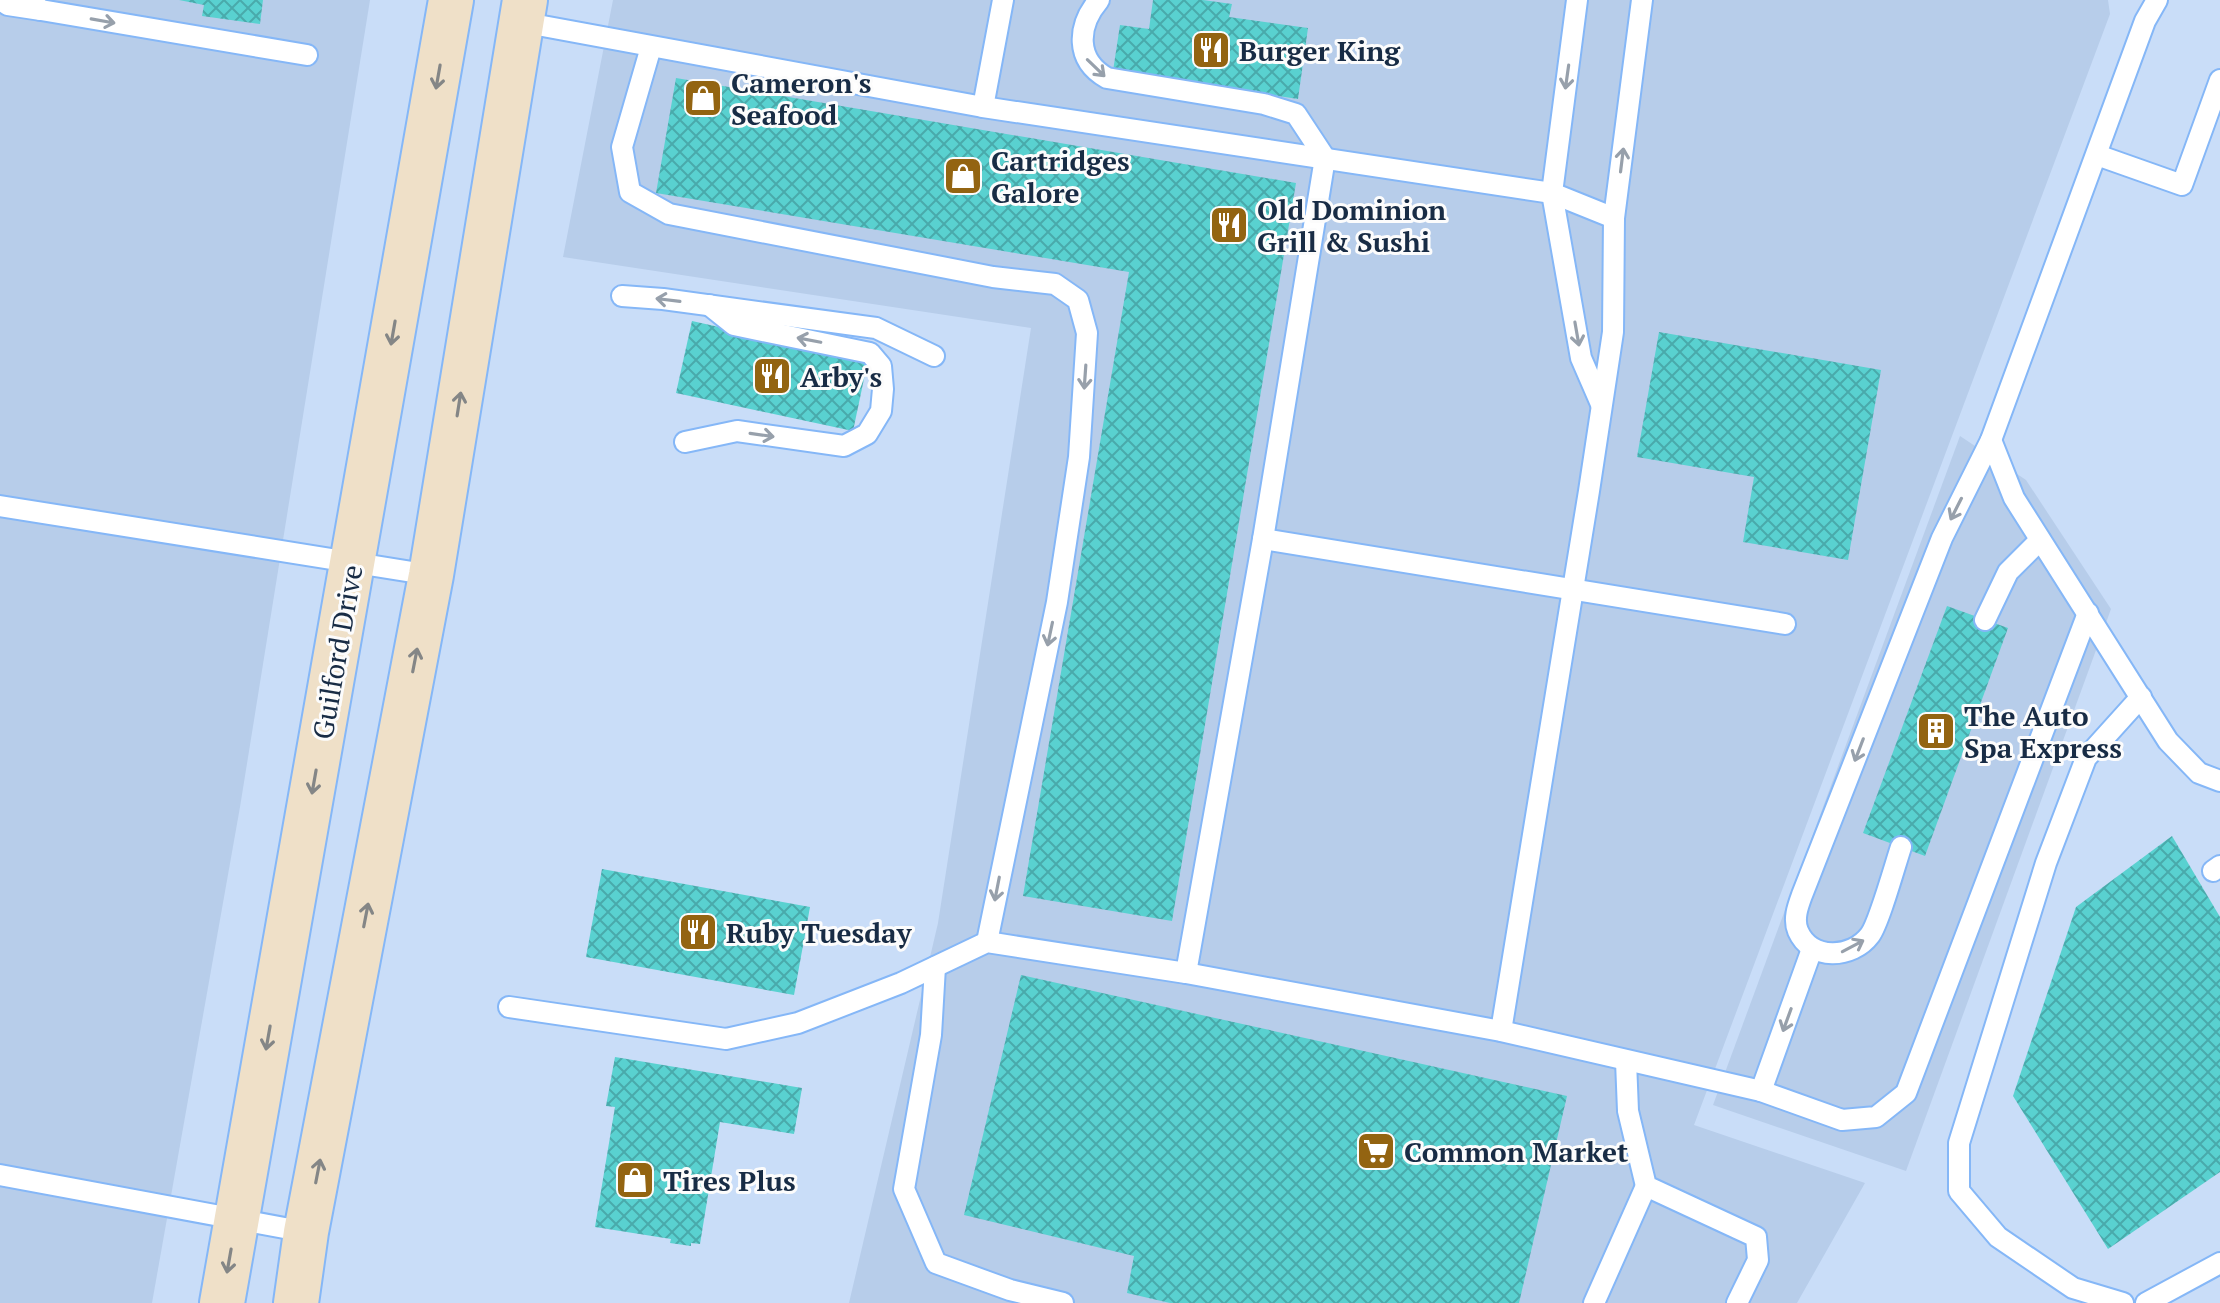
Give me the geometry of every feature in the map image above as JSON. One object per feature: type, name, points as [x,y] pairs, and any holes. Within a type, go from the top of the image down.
[{"type":"main road","name":"Guilford Drive","points":[[222,1303],[451,0]]},
{"type":"main road","points":[[296,1303],[306,1232],[431,575],[523,11]]},
{"type":"lane","points":[[0,0],[8,5],[35,5],[307,55]]},
{"type":"lane","points":[[983,107],[1003,0]]},
{"type":"lane","points":[[1099,0],[1090,11],[1081,37],[1082,51],[1096,72],[1118,81],[1264,104],[1296,114],[1325,158],[1263,539],[1186,973]]},
{"type":"lane","points":[[1577,0],[1552,193],[1581,358],[1602,405]]},
{"type":"lane","points":[[1501,1031],[1613,332],[1614,218],[1642,0]]},
{"type":"lane","points":[[2137,0],[2145,21]]},
{"type":"lane","points":[[1901,847],[1871,934],[1853,950],[1828,954],[1812,949],[1798,932],[1796,916],[1802,895],[1942,538],[1991,440],[2145,21],[2157,0]]},
{"type":"lane","points":[[523,11],[651,47],[983,107],[1552,193],[1614,218]]},
{"type":"lane","points":[[651,47],[622,147],[630,192],[669,214],[993,277],[1055,284],[1078,300],[1087,333],[1079,457],[1057,602],[987,942]]},
{"type":"lane","points":[[2097,155],[2182,185],[2220,80]]},
{"type":"lane","points":[[622,296],[876,328],[934,356]]},
{"type":"lane","points":[[685,442],[737,431],[844,446],[867,434],[881,411],[881,366],[870,353],[734,325],[709,305]]},
{"type":"lane","points":[[1991,440],[2014,498],[2168,741],[2199,773],[2220,781]]},
{"type":"lane","points":[[0,506],[431,575]]},
{"type":"lane","points":[[1263,539],[1785,624]]},
{"type":"lane","points":[[1985,620],[2008,572],[2040,540]]},
{"type":"lane","points":[[509,1007],[726,1039],[798,1023],[935,967],[987,942],[1186,973],[1501,1031],[1761,1091],[1842,1120],[1876,1117],[1906,1093],[2088,613]]},
{"type":"lane","points":[[2123,1303],[2073,1288],[1998,1237],[1959,1191],[1959,1143],[2046,863],[2086,758],[2141,697]]},
{"type":"lane","points":[[1761,1091],[1812,949]]},
{"type":"lane","points":[[935,967],[931,1035],[904,1189],[936,1263],[1010,1290],[1063,1303]]},
{"type":"lane","points":[[1594,1303],[1646,1186],[1628,1111],[1626,1061]]},
{"type":"lane","points":[[0,1175],[306,1232]]},
{"type":"lane","points":[[1646,1186],[1756,1237],[1758,1260],[1737,1303]]},
{"type":"lane","points":[[2146,1303],[2220,1263]]},
{"type":"shaded area","points":[[0,0],[370,0],[240,807],[152,1303],[0,1303]]},
{"type":"shaded area","points":[[613,0],[2108,0],[2110,14],[1694,1125],[1865,1183],[1797,1303],[849,1303],[938,923],[1031,328],[563,257]]},
{"type":"shaded area","points":[[1960,436],[2026,480],[2111,609],[1906,1171],[1713,1105]]},
{"type":"building","points":[[179,0],[263,0],[260,24],[202,16],[204,5]]},
{"type":"building","name":"Burger King","points":[[1153,0],[1203,0],[1232,4],[1229,17],[1308,28],[1298,99],[1113,71],[1120,25],[1149,29]]},
{"type":"building","points":[[676,78],[1296,183],[1172,921],[1023,896],[1129,272],[656,193]]},
{"type":"building","name":"Arby's","points":[[692,321],[868,360],[853,431],[676,393]]},
{"type":"building","points":[[1659,332],[1881,370],[1848,560],[1743,542],[1754,477],[1637,457]]},
{"type":"building","name":"The Auto Spa Express","points":[[1947,606],[2008,628],[1925,856],[1863,833]]},
{"type":"building","points":[[2172,836],[2220,917],[2220,1172],[2108,1249],[2013,1096],[2076,907]]},
{"type":"building","name":"Ruby Tuesday","points":[[602,869],[810,907],[794,995],[586,957]]},
{"type":"building","points":[[1021,975],[1567,1096],[1519,1303],[1170,1303],[1127,1293],[1134,1256],[964,1215]]},
{"type":"building","points":[[615,1057],[802,1088],[794,1134],[720,1122],[700,1244],[670,1243],[671,1239],[595,1227],[615,1107],[606,1106]]},
{"type":"place","name":"Burger King","points":[[1211,50]]},
{"type":"place","name":"Cameron's Seafood","points":[[703,98]]},
{"type":"place","name":"Cartridges Galore","points":[[963,176]]},
{"type":"place","name":"Old Dominion Grill & Sushi","points":[[1229,225]]},
{"type":"place","name":"Arby's","points":[[772,376]]},
{"type":"place","name":"The Auto Spa Express","points":[[1936,731]]},
{"type":"place","name":"Ruby Tuesday","points":[[698,932]]},
{"type":"place","name":"Common Market","points":[[1376,1151]]},
{"type":"place","name":"Tires Plus","points":[[635,1180]]}]
